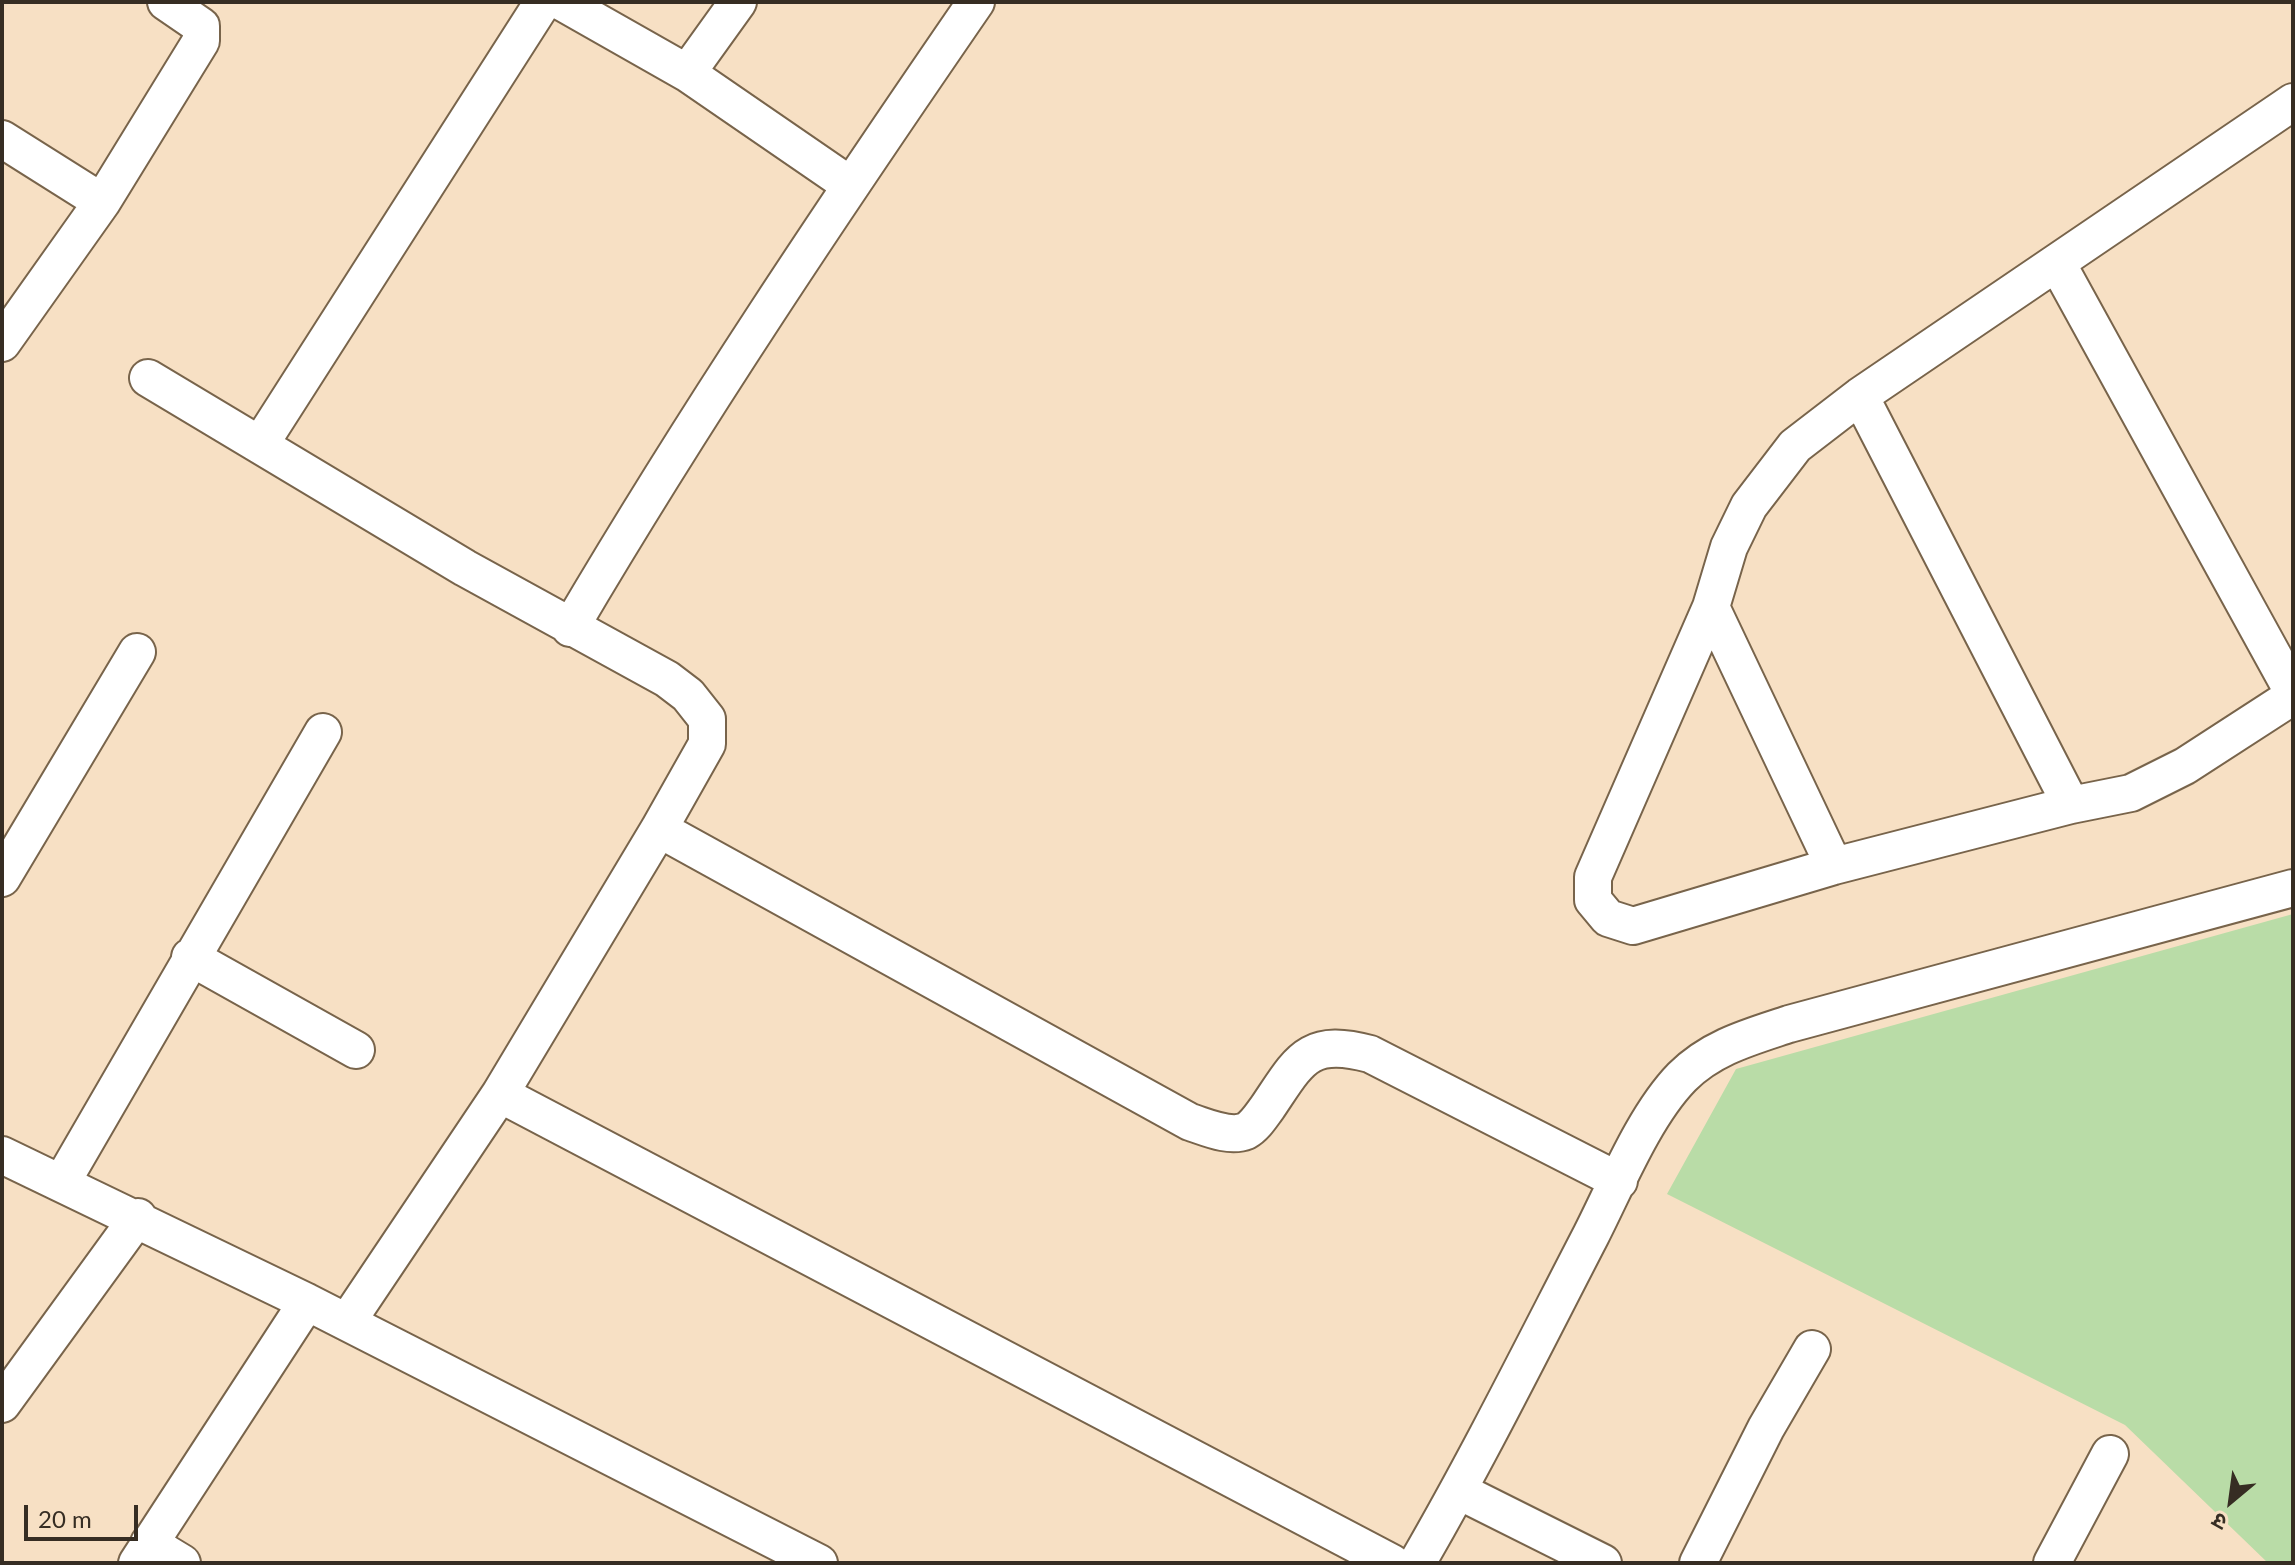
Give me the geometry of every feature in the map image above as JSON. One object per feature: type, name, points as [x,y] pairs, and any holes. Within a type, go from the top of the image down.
[{"type":"street","points":[[2,343],[102,202],[201,41],[201,26],[166,2]]},
{"type":"street","points":[[261,443],[543,2]]},
{"type":"street","points":[[562,2],[687,73],[850,185]]},
{"type":"street","points":[[687,73],[738,2]]},
{"type":"street","points":[[570,628],[665,467],[850,185],[976,2]]},
{"type":"street","points":[[2057,263],[2293,694],[2185,766],[2131,793],[2071,805],[1834,866],[1633,926],[1608,918],[1593,900],[1593,877],[1711,607],[1729,547],[1769,476],[1795,446],[1860,396],[2293,102]]},
{"type":"street","points":[[2,139],[102,202]]},
{"type":"street","points":[[148,378],[570,628],[667,679],[688,695],[707,719],[707,744],[659,829],[500,1094],[347,1322]]},
{"type":"street","points":[[1860,396],[2071,805]]},
{"type":"street","points":[[1711,607],[1834,866]]},
{"type":"street","points":[[2,878],[137,652]]},
{"type":"street","points":[[62,1182],[323,732]]},
{"type":"street","points":[[659,829],[1190,1122],[1221,1132],[1245,1132],[1256,1123],[1307,1055],[1323,1047],[1345,1047],[1383,1060],[1619,1181]]},
{"type":"street","points":[[1417,1563],[1459,1491],[1658,1109],[1682,1077],[1725,1045],[1789,1024],[2293,888]]},
{"type":"street","points":[[190,957],[356,1050]]},
{"type":"street","points":[[500,1094],[1392,1563]]},
{"type":"street","points":[[2,1155],[138,1217],[819,1563]]},
{"type":"street","points":[[2,1404],[138,1217]]},
{"type":"street","points":[[182,1563],[143,1553],[307,1302]]},
{"type":"street","points":[[1698,1563],[1766,1428],[1812,1349]]},
{"type":"street","points":[[2052,1563],[2110,1454]]},
{"type":"street","points":[[1459,1491],[1603,1563]]},
{"type":"green space","points":[[2293,914],[2293,1563],[2268,1563],[2125,1425],[1667,1194],[1736,1069]]}]
